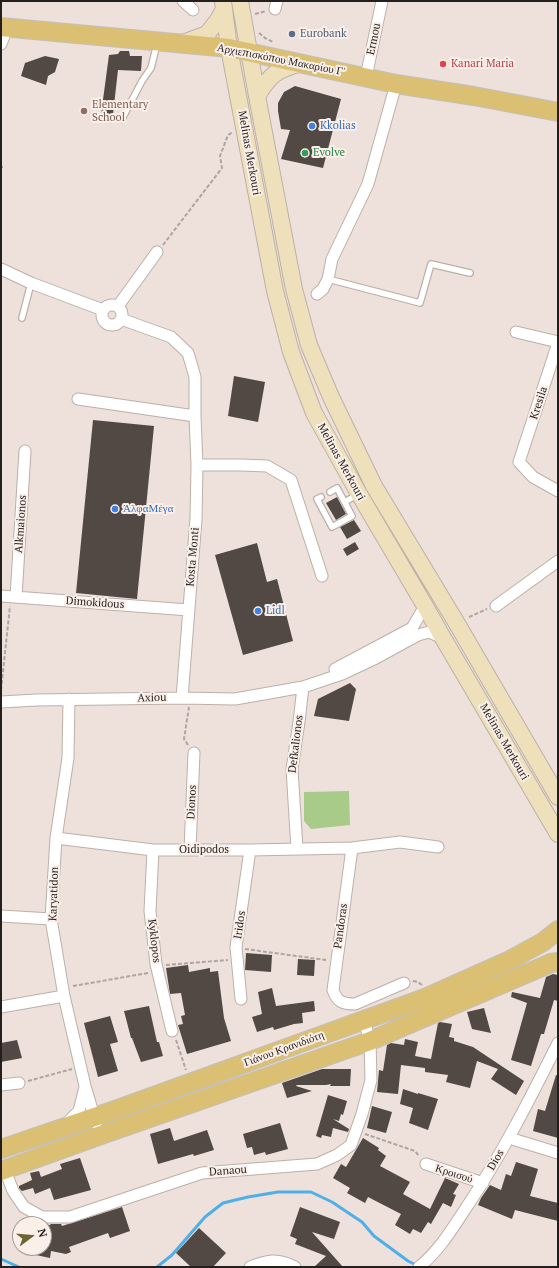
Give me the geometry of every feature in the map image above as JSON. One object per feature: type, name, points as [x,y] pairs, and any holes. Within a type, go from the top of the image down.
[{"type":"main road","name":"Melinas Merkouri","points":[[240,1],[294,288],[310,345],[331,397],[374,486],[456,622],[558,797]]},
{"type":"main road","name":"Melinas Merkouri","points":[[224,5],[229,48],[275,291],[291,352],[314,413],[359,494],[558,834]]},
{"type":"main road","points":[[183,43],[207,34],[218,20],[224,5]]},
{"type":"main road","name":"Αρχιεπισκόπου Μακαρίου Γ'","points":[[3,33],[183,43],[229,48],[396,84],[474,96],[558,112]]},
{"type":"main road","points":[[257,96],[273,74],[284,68],[301,64]]},
{"type":"main road","name":"Γιάνου Κρανιδιότη","points":[[1,1149],[115,1110],[425,998],[508,961],[543,942],[558,930]]},
{"type":"main road","name":"Γιάνου Κρανιδιότη","points":[[3,1170],[370,1041],[551,963],[558,962]]},
{"type":"street","points":[[183,1],[193,10]]},
{"type":"street","name":"Ermou","points":[[366,77],[382,1]]},
{"type":"street","points":[[317,294],[323,289],[328,279],[332,259],[368,184],[396,84]]},
{"type":"street","points":[[118,306],[157,252]]},
{"type":"street","points":[[1,269],[31,283],[103,310]]},
{"type":"street","points":[[108,305],[118,306],[122,312],[121,319],[118,324],[115,325],[105,323],[102,317],[103,310],[108,305]]},
{"type":"street","name":"Kosta Monti","points":[[121,319],[171,337],[188,353],[195,377],[197,466],[196,519],[189,610],[186,698]]},
{"type":"street","name":"Kresila","points":[[516,332],[558,343],[519,462],[533,478],[558,490]]},
{"type":"street","points":[[78,399],[195,416]]},
{"type":"street","name":"Alkmaionos","points":[[9,597],[25,451]]},
{"type":"street","points":[[197,466],[267,466],[291,480],[322,576]]},
{"type":"street","points":[[496,606],[558,561]]},
{"type":"street","name":"Dimokidous","points":[[9,597],[189,610]]},
{"type":"street","name":"Axiou","points":[[303,687],[412,628],[425,606]]},
{"type":"street","name":"Axiou","points":[[1,702],[69,699],[235,699],[303,687],[342,674],[376,658],[418,635],[429,632],[443,638]]},
{"type":"street","name":"Defkalionos","points":[[296,849],[292,769],[303,687]]},
{"type":"street","name":"Karyatidon","points":[[69,699],[68,758],[56,838],[51,919],[63,992],[85,1086],[101,1135]]},
{"type":"street","name":"Dionos","points":[[190,850],[194,753]]},
{"type":"street","name":"Oidipodos","points":[[56,838],[153,850],[352,848],[400,842],[438,847]]},
{"type":"street","name":"Pandoras","points":[[352,848],[336,962],[333,990],[335,997],[342,1002],[355,1004],[404,983]]},
{"type":"street","name":"Kyklopos","points":[[153,850],[150,911],[158,969],[172,1031]]},
{"type":"street","name":"Iridos","points":[[241,999],[236,948],[250,850]]},
{"type":"street","points":[[1,916],[51,919]]},
{"type":"street","points":[[1,1007],[63,992]]},
{"type":"street","name":"Danaou","points":[[3,1170],[24,1207],[42,1217],[70,1217],[202,1173],[317,1164],[337,1155],[351,1144],[362,1114],[371,1080],[370,1041],[364,1021]]},
{"type":"street","name":"Dios","points":[[419,1267],[446,1239],[483,1183],[509,1138],[558,1043]]},
{"type":"street","points":[[1,1085],[19,1083]]},
{"type":"street","name":"Karyatidon","points":[[85,1086],[98,1103],[115,1110]]},
{"type":"street","name":"Karyatidon","points":[[63,1127],[79,1111],[85,1086]]},
{"type":"street","points":[[509,1138],[558,1153]]},
{"type":"street","name":"Κροισού","points":[[426,1164],[483,1183]]},
{"type":"street","points":[[250,1267],[265,1261],[285,1262],[295,1267]]},
{"type":"lane","points":[[122,119],[142,81],[151,68],[158,42]]},
{"type":"lane","points":[[328,279],[420,303],[431,264],[470,273]]},
{"type":"lane","points":[[22,318],[31,283]]},
{"type":"lane","points":[[321,497],[317,499],[332,527],[352,516],[337,488],[330,492]]},
{"type":"lane","points":[[345,502],[359,494]]},
{"type":"path","points":[[251,16],[276,5]]},
{"type":"path","points":[[259,32],[265,38],[273,42]]},
{"type":"path","points":[[157,252],[222,168],[220,156],[228,135],[236,130]]},
{"type":"path","points":[[1,690],[9,597]]},
{"type":"path","points":[[456,622],[496,606]]},
{"type":"path","points":[[186,698],[184,739],[194,753]]},
{"type":"path","points":[[236,948],[336,962]]},
{"type":"path","points":[[63,992],[158,969],[238,960]]},
{"type":"path","points":[[172,1031],[179,1044],[190,1083]]},
{"type":"path","points":[[19,1083],[81,1067]]},
{"type":"path","points":[[356,1131],[415,1151],[426,1164]]},
{"type":"green space","points":[[349,791],[350,825],[311,829],[304,821],[304,792]]},
{"type":"building","points":[[120,51],[129,51],[130,56],[142,56],[141,71],[118,70],[112,123],[100,122],[109,55],[118,54]]},
{"type":"building","points":[[45,56],[59,59],[55,72],[48,76],[46,85],[21,76],[25,63]]},
{"type":"building","name":"Kkolias","points":[[295,86],[341,99],[323,168],[281,159],[290,130],[281,129],[278,103],[284,92]]},
{"type":"building","points":[[234,376],[265,382],[258,422],[228,416]]},
{"type":"building","name":"ΆλφαΜέγα","points":[[93,420],[154,426],[137,599],[76,593]]},
{"type":"building","points":[[337,497],[346,514],[336,520],[326,503]]},
{"type":"building","points":[[354,520],[361,531],[347,539],[340,527]]},
{"type":"building","points":[[355,542],[359,549],[347,556],[343,549]]},
{"type":"building","name":"Lidl","points":[[257,543],[267,582],[277,579],[293,641],[243,655],[215,555]]},
{"type":"building","points":[[350,683],[356,689],[349,721],[314,716],[318,699]]},
{"type":"building","points":[[246,953],[272,955],[271,972],[245,970]]},
{"type":"building","points":[[298,959],[315,960],[314,976],[297,975]]},
{"type":"building","points":[[188,965],[189,972],[210,968],[210,972],[218,971],[224,1018],[231,1041],[187,1054],[178,1025],[183,1024],[181,1016],[185,1015],[181,993],[170,994],[166,968]]},
{"type":"building","points":[[553,974],[558,975],[558,1001],[554,1000],[544,1034],[541,1034],[531,1066],[511,1060],[527,1003],[511,997],[512,992],[540,998],[546,977]]},
{"type":"building","points":[[272,988],[276,1006],[314,1001],[315,1011],[302,1013],[303,1023],[274,1030],[273,1027],[257,1032],[252,1017],[262,1014],[258,992]]},
{"type":"building","points":[[149,1006],[157,1042],[159,1042],[163,1056],[141,1062],[131,1038],[124,1011]]},
{"type":"building","points":[[484,1008],[491,1033],[472,1029],[467,1012]]},
{"type":"building","points":[[110,1016],[118,1042],[110,1044],[118,1071],[98,1077],[84,1023]]},
{"type":"building","points":[[438,1023],[452,1024],[449,1037],[454,1038],[454,1041],[473,1047],[524,1081],[516,1095],[491,1079],[498,1069],[477,1061],[470,1088],[446,1082],[448,1075],[425,1072],[425,1068],[401,1065],[398,1094],[377,1092],[379,1070],[383,1071],[387,1045],[391,1043],[404,1045],[405,1039],[418,1042],[415,1056],[431,1059]]},
{"type":"building","points":[[17,1040],[22,1058],[1,1062],[1,1043]]},
{"type":"building","points":[[322,1069],[351,1069],[350,1086],[330,1086],[331,1084],[297,1085],[296,1086],[312,1091],[287,1098],[282,1083]]},
{"type":"building","points":[[556,1075],[558,1075],[558,1138],[533,1131],[538,1109],[545,1111]]},
{"type":"building","points":[[403,1089],[438,1099],[428,1130],[409,1123],[413,1108],[400,1104]]},
{"type":"building","points":[[328,1095],[347,1101],[343,1115],[341,1114],[339,1121],[333,1119],[349,1129],[348,1132],[333,1128],[331,1137],[322,1135],[321,1138],[316,1136]]},
{"type":"building","points":[[372,1106],[392,1112],[386,1133],[367,1128]]},
{"type":"building","points":[[280,1123],[288,1149],[266,1155],[265,1152],[254,1155],[252,1147],[247,1148],[243,1134]]},
{"type":"building","points":[[170,1128],[174,1141],[207,1130],[214,1150],[194,1156],[193,1154],[158,1164],[150,1134]]},
{"type":"building","points":[[363,1138],[379,1148],[378,1150],[386,1156],[380,1166],[410,1182],[403,1194],[430,1209],[445,1178],[459,1184],[453,1194],[456,1195],[451,1207],[443,1203],[431,1224],[428,1222],[421,1233],[413,1229],[410,1234],[395,1225],[401,1214],[368,1197],[365,1203],[347,1193],[350,1188],[333,1178],[341,1164],[346,1167]]},
{"type":"building","points":[[80,1158],[91,1190],[54,1200],[50,1188],[35,1194],[33,1188],[22,1191],[19,1188],[19,1186],[32,1180],[30,1173],[39,1171],[41,1177],[62,1169],[60,1164]]},
{"type":"building","points":[[516,1162],[538,1169],[530,1196],[558,1203],[558,1221],[515,1210],[512,1219],[478,1205],[490,1185],[501,1190],[506,1174],[511,1176]]},
{"type":"building","points":[[122,1207],[130,1231],[110,1238],[108,1233],[69,1247],[71,1252],[66,1254],[52,1251],[52,1224],[61,1224],[62,1226]]},
{"type":"building","points":[[300,1207],[340,1222],[334,1239],[312,1232],[343,1267],[314,1267],[326,1256],[295,1244],[297,1239],[290,1236]]},
{"type":"building","points":[[199,1228],[226,1253],[213,1267],[191,1267],[176,1253]]},
{"type":"waterway","points":[[157,1267],[172,1255],[205,1217],[223,1203],[278,1192],[311,1192],[332,1202],[362,1222],[374,1236],[408,1261],[418,1266]]},
{"type":"waterway","points":[[1,1259],[19,1267]]},
{"type":"place","name":"Eurobank","points":[[292,34]]},
{"type":"place","name":"Kanari Maria","points":[[443,64]]},
{"type":"place","name":"Elementary School","points":[[84,111]]},
{"type":"place","name":"Kkolias","points":[[312,126]]},
{"type":"place","name":"Evolve","points":[[305,153]]},
{"type":"place","name":"ΆλφαΜέγα","points":[[115,509]]},
{"type":"place","name":"Lidl","points":[[258,611]]}]
